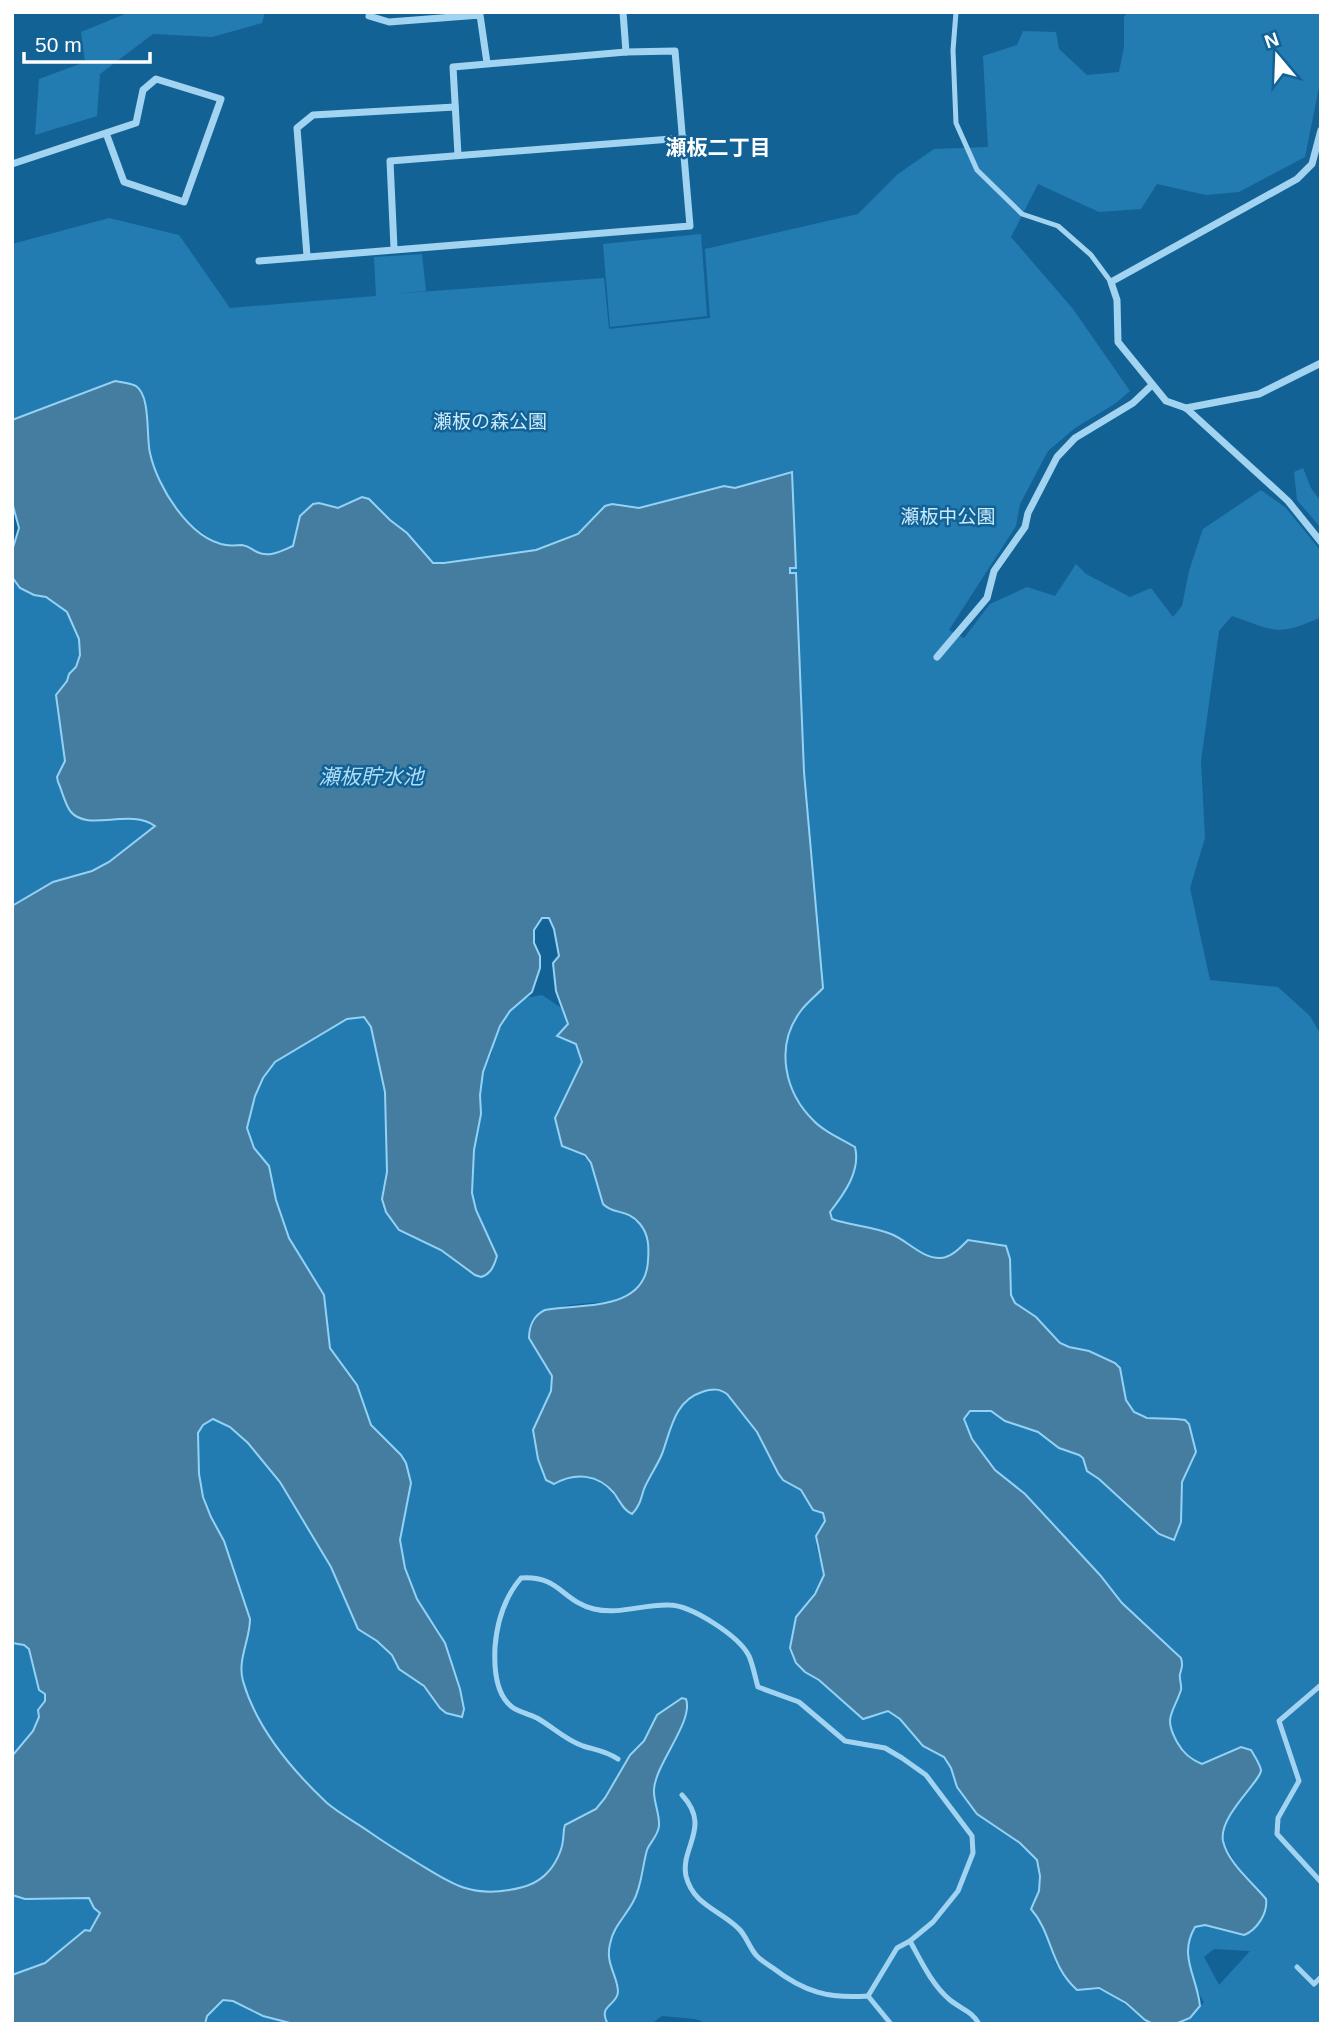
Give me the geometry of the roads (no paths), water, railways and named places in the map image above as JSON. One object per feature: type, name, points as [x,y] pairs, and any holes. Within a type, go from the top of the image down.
[{"type":"street","points":[[370,12],[369,16],[389,22],[480,15],[486,63]]},
{"type":"street","points":[[623,12],[626,52]]},
{"type":"street","points":[[258,261],[690,226],[675,51],[626,52],[453,67],[458,155]]},
{"type":"street","points":[[12,164],[136,123],[144,90],[156,79],[220,99],[184,202],[124,182],[106,133]]},
{"type":"street","points":[[307,256],[297,128],[313,115],[455,107]]},
{"type":"street","points":[[1321,130],[1312,164],[1297,179],[1111,282],[1117,300],[1118,342],[1152,385],[1166,401],[1186,408],[1288,501],[1321,542]]},
{"type":"street","points":[[394,248],[390,160],[684,138]]},
{"type":"street","points":[[1186,408],[1259,394],[1321,363]]},
{"type":"street","points":[[937,657],[988,598],[994,571],[1025,527],[1028,513],[1057,457],[1074,438],[1133,403],[1152,385]]},
{"type":"lane","points":[[956,12],[953,50],[956,123],[977,170],[1022,214],[1058,226],[1091,256],[1111,282]]},
{"type":"lane","points":[[618,1759],[605,1751],[584,1747],[566,1739],[537,1718],[511,1706],[497,1684],[494,1659],[496,1627],[513,1587],[522,1578],[548,1580],[570,1599],[594,1609],[625,1611],[672,1604],[713,1622],[737,1639],[749,1657],[758,1687],[799,1702],[845,1741],[885,1748],[926,1775],[972,1836],[973,1853],[958,1891],[933,1922],[897,1948],[868,1996]]},
{"type":"lane","points":[[1321,1685],[1279,1721],[1299,1781],[1278,1818],[1277,1834],[1321,1882]]},
{"type":"lane","points":[[682,1795],[689,1802],[695,1821],[694,1838],[685,1859],[686,1875],[694,1895],[713,1912],[739,1928],[756,1955],[801,1987],[825,1995],[868,1996]]},
{"type":"lane","points":[[910,1941],[935,1984],[950,2000],[974,2015],[979,2024]]},
{"type":"lane","points":[[1297,1967],[1314,1984],[1321,1976]]},
{"type":"lane","points":[[868,1996],[891,2024]]},
{"type":"water","name":"瀬板貯水池","points":[[115,381],[134,385],[141,391],[146,407],[149,446],[154,466],[167,495],[188,522],[212,541],[244,545],[266,554],[293,546],[300,516],[313,504],[319,503],[338,508],[362,497],[369,499],[407,533],[433,563],[444,563],[536,550],[578,534],[605,506],[612,504],[639,508],[724,486],[735,488],[792,472],[796,568],[790,568],[790,573],[796,573],[804,772],[823,988],[802,1009],[792,1025],[787,1039],[786,1068],[796,1097],[814,1121],[855,1147],[856,1165],[846,1190],[830,1212],[832,1219],[891,1234],[934,1258],[949,1256],[968,1240],[1006,1246],[1010,1259],[1011,1295],[1015,1303],[1036,1317],[1060,1343],[1089,1351],[1115,1363],[1120,1368],[1126,1400],[1134,1412],[1147,1418],[1185,1420],[1189,1424],[1196,1452],[1182,1482],[1181,1522],[1174,1540],[1159,1534],[1087,1471],[1083,1458],[1079,1455],[1059,1448],[1038,1432],[1005,1421],[991,1411],[970,1411],[964,1419],[972,1439],[995,1470],[1025,1494],[1100,1575],[1122,1603],[1181,1658],[1181,1690],[1170,1721],[1173,1734],[1184,1752],[1202,1764],[1241,1747],[1251,1750],[1261,1770],[1227,1821],[1223,1841],[1235,1865],[1266,1899],[1265,1910],[1257,1925],[1244,1935],[1205,1925],[1195,1927],[1190,1937],[1188,1957],[1200,2006],[1190,2018],[1175,2024],[1153,2024],[1126,2003],[1099,1988],[1077,1990],[1061,1970],[1044,1929],[1031,1909],[1039,1891],[1037,1860],[1020,1843],[977,1814],[957,1787],[944,1757],[923,1746],[900,1719],[888,1711],[863,1719],[796,1663],[790,1648],[796,1617],[815,1594],[824,1575],[816,1536],[825,1521],[823,1513],[813,1510],[801,1490],[783,1480],[757,1432],[727,1394],[715,1390],[702,1392],[693,1396],[679,1409],[639,1505],[632,1514],[608,1487],[594,1479],[570,1478],[554,1484],[546,1480],[538,1459],[533,1430],[551,1391],[552,1376],[529,1338],[531,1325],[545,1310],[593,1305],[624,1297],[636,1289],[644,1277],[648,1251],[647,1237],[640,1224],[630,1216],[611,1210],[603,1204],[591,1163],[585,1155],[562,1146],[555,1118],[582,1062],[576,1044],[557,1036],[568,1024],[556,991],[553,963],[559,956],[554,929],[549,918],[542,918],[534,930],[540,968],[532,992],[510,1011],[500,1026],[483,1072],[472,1193],[476,1210],[497,1256],[487,1274],[481,1277],[475,1275],[441,1250],[399,1230],[386,1212],[382,1199],[387,1172],[385,1092],[371,1027],[364,1017],[347,1019],[275,1062],[263,1078],[255,1096],[247,1128],[254,1148],[269,1166],[276,1200],[289,1238],[324,1295],[330,1348],[357,1385],[371,1425],[406,1463],[411,1483],[400,1540],[405,1568],[417,1599],[445,1643],[460,1689],[464,1709],[462,1717],[446,1713],[440,1708],[424,1686],[399,1669],[392,1655],[358,1629],[331,1567],[280,1482],[248,1443],[230,1427],[213,1419],[203,1425],[198,1433],[199,1474],[203,1497],[224,1541],[250,1619],[243,1658],[243,1681],[266,1731],[301,1777],[327,1803],[387,1844],[449,1881],[470,1889],[495,1892],[525,1887],[543,1877],[560,1853],[565,1825],[596,1809],[630,1755],[644,1741],[657,1715],[682,1698],[686,1699],[685,1719],[656,1779],[654,1798],[659,1821],[658,1830],[647,1850],[636,1896],[616,1927],[610,1944],[610,1964],[618,1992],[606,2009],[605,2018],[608,2024],[294,2024],[263,2016],[233,2001],[223,2000],[207,2016],[205,2024],[12,2024],[12,1975],[45,1963],[85,1930],[90,1931],[100,1913],[89,1898],[25,1899],[12,1895],[12,1756],[33,1731],[39,1717],[38,1710],[45,1701],[45,1694],[39,1690],[29,1649],[24,1645],[12,1643],[12,906],[53,882],[92,871],[109,862],[155,826],[134,819],[78,818],[69,809],[58,782],[57,777],[65,761],[56,695],[76,667],[80,655],[79,639],[67,612],[46,597],[20,588],[12,577],[12,551],[19,528],[12,502],[12,420]]},
{"type":"district","name":"瀬板二丁目","points":[[718,147]]},
{"type":"park label","name":"瀬板の森公園","points":[[490,421]]},
{"type":"park label","name":"瀬板中公園","points":[[948,516]]}]
